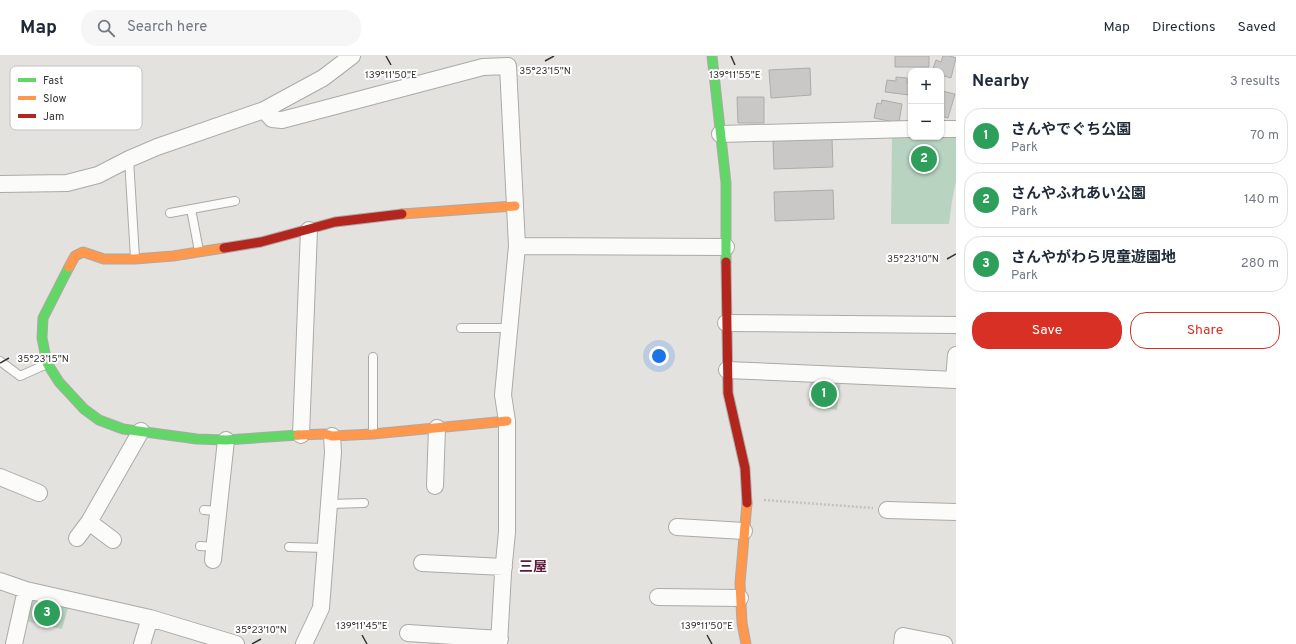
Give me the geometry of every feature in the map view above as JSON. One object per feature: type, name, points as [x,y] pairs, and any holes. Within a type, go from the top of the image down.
[{"type":"street","points":[[0,184],[67,183],[98,175],[157,147],[264,110],[323,78],[352,56]]},
{"type":"street","points":[[712,56],[726,183],[726,323],[728,393],[745,468],[747,499],[740,583],[742,623],[746,644]]},
{"type":"street","points":[[264,110],[272,119],[282,120],[483,67],[508,66],[516,246],[503,395],[507,421],[507,532],[500,641],[408,632]]},
{"type":"street","points":[[944,129],[956,128]]},
{"type":"street","points":[[720,134],[908,129]]},
{"type":"street","points":[[507,421],[373,434],[332,436],[325,434],[301,434],[226,440],[197,439],[123,429],[99,420],[84,409],[59,382],[47,363],[42,338],[43,318],[49,305],[75,256],[83,252],[104,259],[135,259],[173,256],[261,242],[334,222],[384,216],[515,206]]},
{"type":"street","points":[[301,434],[309,230]]},
{"type":"street","points":[[516,246],[726,247]]},
{"type":"street","points":[[726,323],[956,325]]},
{"type":"street","points":[[727,370],[955,380],[956,355]]},
{"type":"street","points":[[435,486],[437,428]]},
{"type":"street","points":[[77,538],[89,522],[141,431]]},
{"type":"street","points":[[304,644],[321,608],[334,452],[332,436]]},
{"type":"street","points":[[209,551],[211,510],[226,440]]},
{"type":"street","points":[[0,477],[39,493]]},
{"type":"street","points":[[887,510],[956,512]]},
{"type":"street","points":[[89,522],[113,540]]},
{"type":"street","points":[[677,527],[744,531]]},
{"type":"street","points":[[422,563],[504,567]]},
{"type":"street","points":[[0,581],[26,590],[150,618],[236,644]]},
{"type":"street","points":[[14,644],[26,590]]},
{"type":"street","points":[[658,596],[740,598]]},
{"type":"street","points":[[142,644],[150,618]]},
{"type":"street","points":[[902,644],[903,636],[944,644]]},
{"type":"lane","points":[[129,159],[135,259]]},
{"type":"lane","points":[[170,213],[236,201]]},
{"type":"lane","points":[[191,209],[199,251]]},
{"type":"lane","points":[[461,328],[510,328]]},
{"type":"lane","points":[[373,357],[373,434]]},
{"type":"lane","points":[[0,361],[20,376],[47,363]]},
{"type":"lane","points":[[330,504],[364,503]]},
{"type":"lane","points":[[289,548],[326,548]]},
{"type":"path","points":[[747,499],[887,510]]},
{"type":"green space","points":[[892,136],[908,136],[908,140],[944,140],[944,136],[956,136],[956,181],[949,224],[891,224]]},
{"type":"green space","points":[[810,379],[841,381],[837,410],[809,406]]},
{"type":"green space","points":[[33,599],[69,605],[62,629],[25,621],[29,601]]},
{"type":"building","points":[[895,56],[929,56],[929,67],[895,67]]},
{"type":"building","points":[[943,56],[956,58],[951,78],[944,76],[944,68],[933,68],[936,60],[941,62]]},
{"type":"building","points":[[810,68],[811,95],[771,98],[769,70]]},
{"type":"building","points":[[896,77],[907,78],[908,95],[885,92],[887,80],[896,81]]},
{"type":"building","points":[[944,91],[955,94],[948,118],[944,117]]},
{"type":"building","points":[[737,97],[764,97],[764,123],[738,123]]},
{"type":"building","points":[[882,100],[902,104],[899,123],[874,118],[877,103],[881,104]]},
{"type":"building","points":[[832,139],[833,167],[774,169],[773,141]]},
{"type":"building","points":[[833,190],[834,219],[775,221],[774,192]]},
{"type":"traffic: fast","points":[[712,56],[726,183],[726,262]]},
{"type":"traffic: fast","points":[[69,267],[43,318],[42,338],[47,363],[59,382],[84,409],[99,420],[123,429],[197,439],[226,440],[298,435]]},
{"type":"traffic: slow","points":[[402,214],[515,206]]},
{"type":"traffic: slow","points":[[69,267],[75,256],[83,252],[104,259],[135,259],[173,256],[224,248]]},
{"type":"traffic: slow","points":[[298,435],[325,434],[332,436],[373,434],[507,421]]},
{"type":"traffic: slow","points":[[746,644],[742,623],[740,583],[747,503]]},
{"type":"traffic: jam","points":[[224,248],[261,242],[335,222],[402,214]]},
{"type":"traffic: jam","points":[[726,262],[728,393],[745,468],[747,503]]},
{"type":"place","name":"さんやふれあい公園","points":[[924,159]]},
{"type":"place","name":"さんやでぐち公園","points":[[824,394]]},
{"type":"place","name":"さんやがわら児童遊園地","points":[[47,613]]},
{"type":"district","name":"三屋","points":[[533,566]]}]
